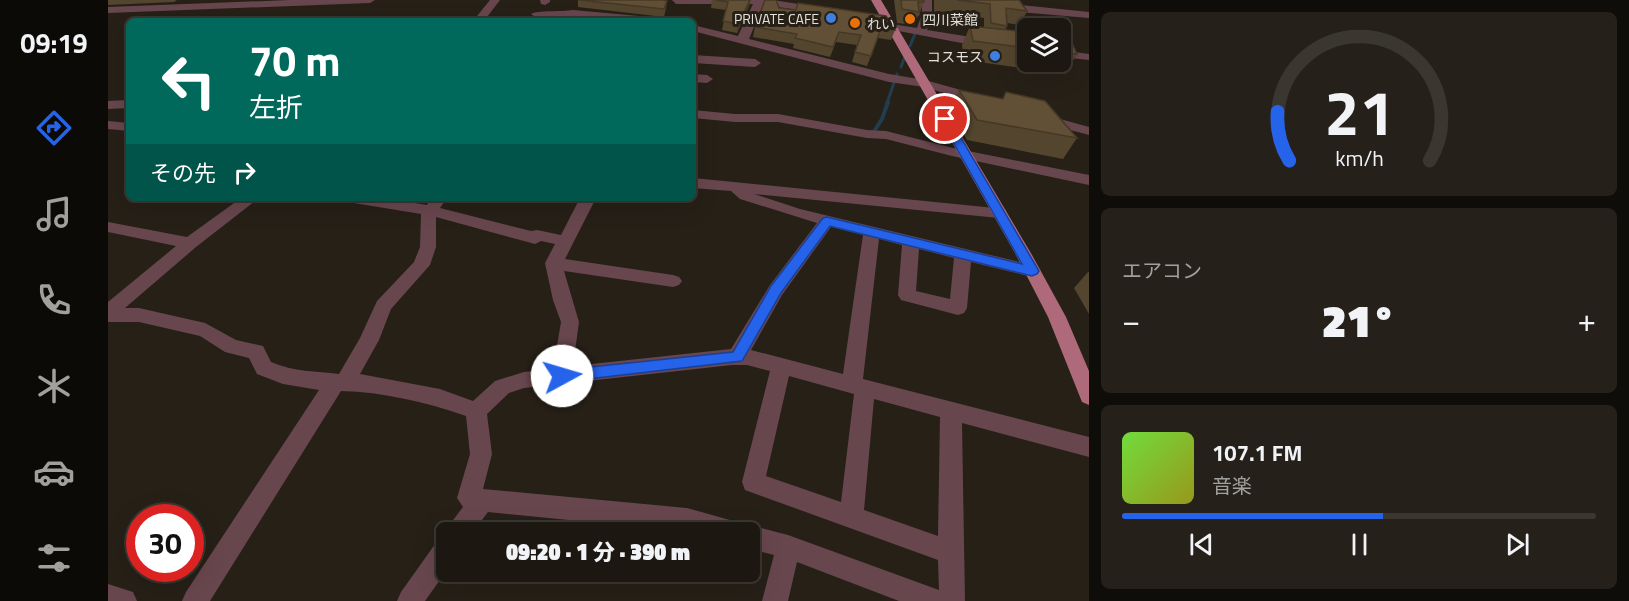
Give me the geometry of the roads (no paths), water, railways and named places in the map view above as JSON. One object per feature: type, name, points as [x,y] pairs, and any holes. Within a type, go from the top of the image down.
[{"type":"main road","points":[[876,0],[886,22],[925,84],[1057,317],[1089,396]]},
{"type":"street","points":[[108,10],[264,2],[370,0]]},
{"type":"street","points":[[480,18],[495,0]]},
{"type":"street","points":[[917,33],[927,14],[927,0]]},
{"type":"street","points":[[977,0],[996,7],[1089,15]]},
{"type":"street","points":[[670,18],[673,1],[759,1],[830,12]]},
{"type":"street","points":[[742,41],[759,1]]},
{"type":"street","points":[[245,16],[264,2]]},
{"type":"street","points":[[536,14],[558,16],[573,12],[632,18]]},
{"type":"street","points":[[886,22],[917,33],[1017,47]]},
{"type":"street","points":[[696,29],[895,79],[925,84],[990,103]]},
{"type":"street","points":[[1071,55],[1089,57]]},
{"type":"street","points":[[696,59],[754,63]]},
{"type":"street","points":[[696,78],[707,80]]},
{"type":"street","points":[[108,105],[126,104]]},
{"type":"street","points":[[698,115],[777,118],[867,134],[886,135],[966,155],[1089,180]]},
{"type":"street","points":[[1034,115],[1089,131]]},
{"type":"street","points":[[108,125],[126,127]]},
{"type":"street","points":[[696,183],[999,213]]},
{"type":"street","points":[[736,188],[745,196],[827,221],[1032,271]]},
{"type":"street","points":[[108,313],[190,243],[247,201]]},
{"type":"street","points":[[389,201],[435,205],[535,238],[537,235],[565,241]]},
{"type":"street","points":[[562,376],[570,322],[562,300],[554,263],[586,201]]},
{"type":"street","points":[[195,601],[369,340],[383,306],[421,265],[428,248],[428,216],[435,205]]},
{"type":"street","points":[[737,357],[776,290],[827,221]]},
{"type":"street","points":[[108,227],[190,243]]},
{"type":"street","points":[[851,517],[872,232]]},
{"type":"street","points":[[911,241],[907,295],[958,308],[963,254]]},
{"type":"street","points":[[554,263],[673,281]]},
{"type":"street","points":[[108,313],[139,315],[176,326],[205,330],[232,347],[256,351],[264,368],[283,376],[309,381],[365,383],[440,398],[476,411]]},
{"type":"street","points":[[476,411],[502,387],[524,380],[737,357],[781,366],[1089,447]]},
{"type":"street","points":[[781,366],[753,482],[950,552]]},
{"type":"street","points":[[476,411],[481,454],[470,498],[695,522]]},
{"type":"street","points":[[951,411],[952,601]]},
{"type":"street","points":[[466,522],[482,500]]},
{"type":"street","points":[[760,540],[788,547],[933,601]]},
{"type":"street","points":[[775,601],[788,547]]},
{"type":"street","points":[[410,601],[436,564]]},
{"type":"street","points":[[108,597],[124,601]]},
{"type":"waterway","points":[[910,46],[917,29]]},
{"type":"waterway","points":[[901,67],[904,59]]},
{"type":"waterway","points":[[887,103],[897,74]]},
{"type":"waterway","points":[[873,133],[882,119],[888,102]]},
{"type":"place","name":"PRIVATE CAFE","points":[[831,18]]},
{"type":"place","name":"四川菜館","points":[[910,19]]},
{"type":"place","name":"れい","points":[[855,23]]},
{"type":"place","name":"コスモス","points":[[995,56]]}]
